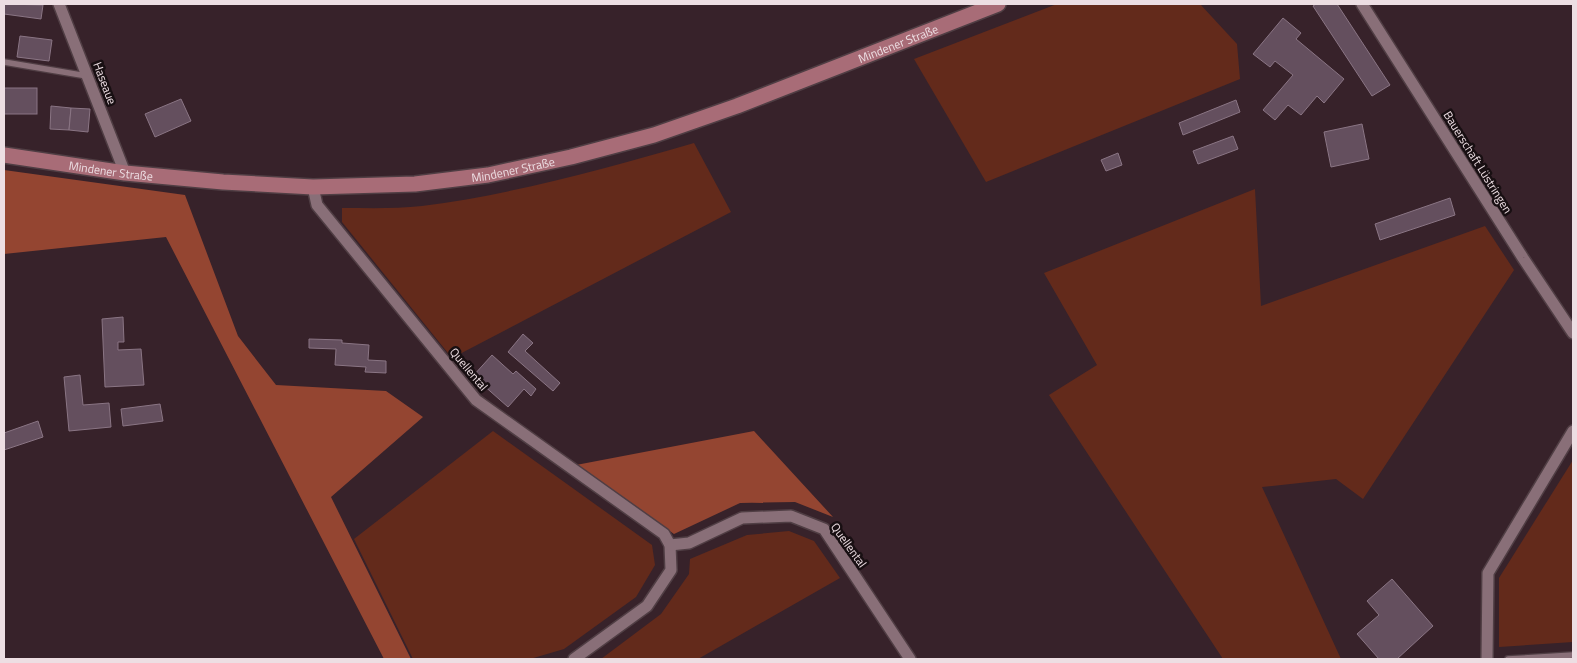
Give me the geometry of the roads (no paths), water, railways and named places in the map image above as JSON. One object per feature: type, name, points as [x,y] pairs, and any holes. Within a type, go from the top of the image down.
[{"type":"main road","name":"Mindener Straße","points":[[4,154],[125,173],[224,182],[313,187],[415,184],[488,175],[571,157],[645,138],[737,106],[998,4]]},
{"type":"street","name":"Haseaue","points":[[59,4],[125,173]]},
{"type":"street","name":"Bauerschaft Lüstringen","points":[[1362,4],[1523,258],[1573,333]]},
{"type":"street","name":"Quellental","points":[[313,187],[317,205],[476,400],[664,534],[670,546],[689,543],[742,518],[791,516],[824,529],[910,659]]},
{"type":"street","points":[[1486,659],[1488,574],[1573,431]]},
{"type":"street","points":[[574,659],[647,606],[671,570],[670,546]]},
{"type":"lane","points":[[4,62],[87,76]]},
{"type":"lane","points":[[1508,659],[1573,656]]}]
